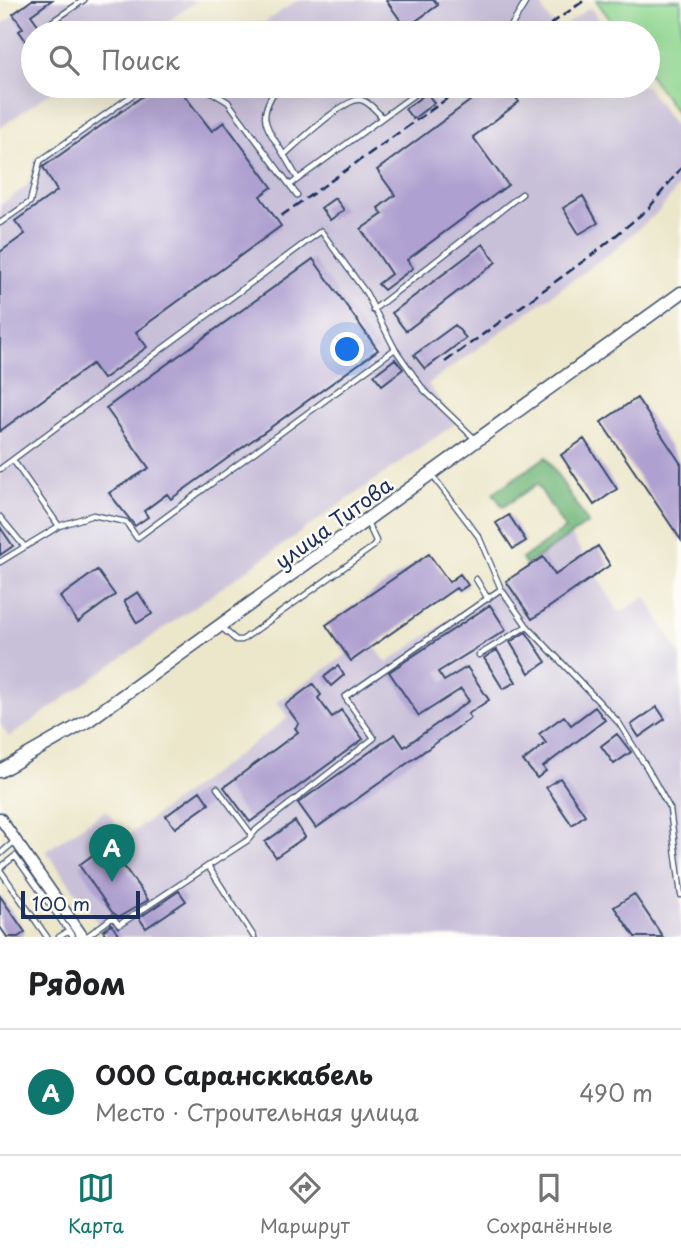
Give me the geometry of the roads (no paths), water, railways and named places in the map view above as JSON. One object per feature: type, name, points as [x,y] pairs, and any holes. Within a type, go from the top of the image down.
[{"type":"main road","name":"улица Титова","points":[[0,771],[89,720],[681,293]]},
{"type":"street","points":[[1,822],[16,841],[73,932],[85,937]]},
{"type":"lane","points":[[53,21],[84,0]]},
{"type":"lane","points":[[514,21],[527,0]]},
{"type":"lane","points":[[0,223],[30,202],[40,161],[128,98]]},
{"type":"lane","points":[[222,98],[228,102],[297,195]]},
{"type":"lane","points":[[270,98],[263,110],[265,124],[298,179]]},
{"type":"lane","points":[[290,185],[409,98]]},
{"type":"lane","points":[[284,155],[345,104],[359,100],[369,104],[382,117]]},
{"type":"lane","points":[[373,310],[522,194]]},
{"type":"lane","points":[[0,469],[321,231],[366,292],[395,349],[424,389],[478,442]]},
{"type":"lane","points":[[0,562],[59,526],[93,514],[126,523],[137,538],[395,349]]},
{"type":"lane","points":[[12,460],[59,526]]},
{"type":"lane","points":[[432,475],[479,537],[502,589],[527,626],[619,723],[648,768],[670,810],[681,895]]},
{"type":"lane","points":[[0,517],[24,546]]},
{"type":"lane","points":[[220,626],[236,640],[242,640],[253,633],[373,546],[376,541],[367,522]]},
{"type":"lane","points":[[476,579],[488,599]]},
{"type":"lane","points":[[85,937],[113,917],[119,925],[208,866],[252,835],[374,738],[345,697],[502,589]]},
{"type":"lane","points":[[479,655],[527,626]]},
{"type":"lane","points":[[217,788],[252,835]]},
{"type":"lane","points":[[0,854],[16,841]]},
{"type":"lane","points":[[47,937],[0,869],[15,856],[73,932],[59,937]]},
{"type":"lane","points":[[208,866],[254,937]]},
{"type":"railway","points":[[555,21],[585,0]]},
{"type":"railway","points":[[281,216],[448,98]]},
{"type":"railway","points":[[445,362],[596,252],[649,208],[681,168]]},
{"type":"place","name":"ООО Сарансккабель","points":[[112,882]]}]
